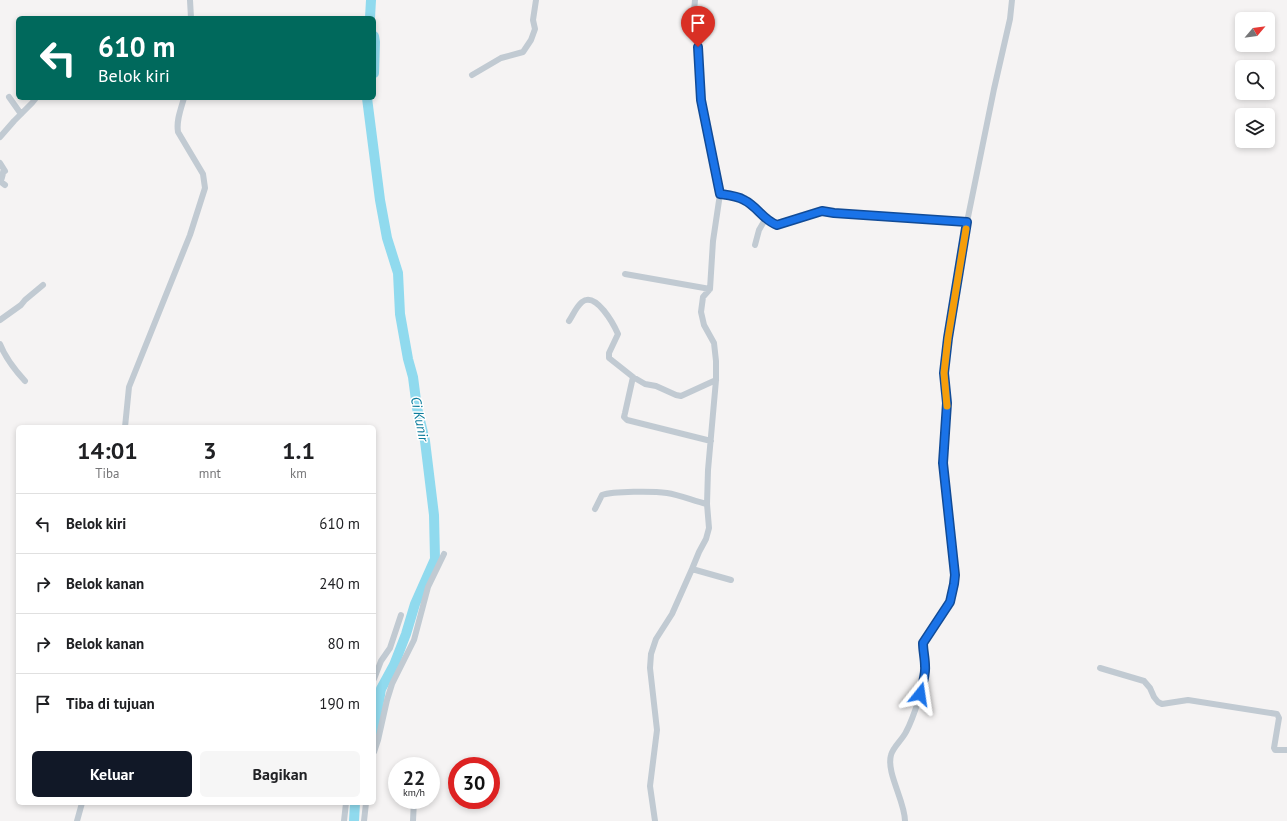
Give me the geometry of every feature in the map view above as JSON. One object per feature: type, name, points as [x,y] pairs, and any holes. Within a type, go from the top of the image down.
[{"type":"street","points":[[190,0],[191,16]]},
{"type":"street","points":[[472,75],[501,58],[523,52],[531,40],[535,29],[533,20],[536,0]]},
{"type":"street","points":[[655,821],[650,786],[657,730],[650,668],[651,654],[656,639],[672,614],[706,539],[709,528],[707,504],[716,380],[714,343],[704,325],[701,312],[703,297],[710,289],[713,241],[720,194],[701,100],[694,11],[695,0]]},
{"type":"street","points":[[905,821],[902,802],[890,764],[891,755],[906,733],[917,705],[926,666],[923,643],[950,602],[954,584],[955,575],[943,463],[947,403],[944,373],[948,338],[967,222],[1010,19],[1012,0]]},
{"type":"street","points":[[9,97],[20,114]]},
{"type":"street","points":[[0,137],[34,100]]},
{"type":"street","points":[[125,425],[129,387],[190,235],[205,188],[203,174],[177,128],[178,118],[183,100]]},
{"type":"street","points":[[0,164],[5,169],[1,180],[1,182],[5,185]]},
{"type":"street","points":[[720,194],[745,200],[772,223],[777,225],[822,211],[967,222]]},
{"type":"street","points":[[755,245],[759,230],[766,218]]},
{"type":"street","points":[[625,274],[710,289]]},
{"type":"street","points":[[0,320],[21,305],[43,285]]},
{"type":"street","points":[[570,321],[576,309],[583,301],[588,300],[594,302],[600,307],[607,314],[618,334],[609,352],[608,358],[645,384],[656,386],[681,396],[716,380]]},
{"type":"street","points":[[0,344],[3,351],[25,381]]},
{"type":"street","points":[[633,377],[624,417],[627,420],[711,441]]},
{"type":"street","points":[[595,509],[602,495],[607,493],[668,493],[707,504]]},
{"type":"street","points":[[376,746],[392,684],[414,640],[428,587],[444,554]]},
{"type":"street","points":[[692,569],[731,580]]},
{"type":"street","points":[[376,673],[380,661],[390,648],[401,615]]},
{"type":"street","points":[[1100,668],[1144,681],[1150,688],[1154,697],[1162,704],[1188,700],[1277,714],[1279,718],[1274,748],[1275,750],[1287,750]]},
{"type":"street","points":[[77,821],[81,805]]},
{"type":"street","points":[[344,821],[346,805]]},
{"type":"street","points":[[364,821],[366,805]]},
{"type":"street","points":[[413,821],[414,809]]},
{"type":"waterway","name":"Ci Kunir","points":[[370,16],[371,0]]},
{"type":"waterway","name":"Ci Kunir","points":[[367,100],[380,200],[387,238],[398,273],[400,314],[408,359],[413,377],[417,408],[425,441],[434,515],[435,559],[415,604],[406,634],[394,665],[381,689],[376,720]]},
{"type":"waterway","name":"Ci Kunir","points":[[354,821],[355,805]]},
{"type":"slow traffic","points":[[947,406],[944,373],[948,338],[966,229]]},
{"type":"route","points":[[698,47],[701,100],[720,194],[745,200],[763,216],[777,225],[822,211],[967,222],[948,338],[944,373],[947,403],[943,463],[955,575],[950,602],[923,643],[926,666],[920,694]]}]
